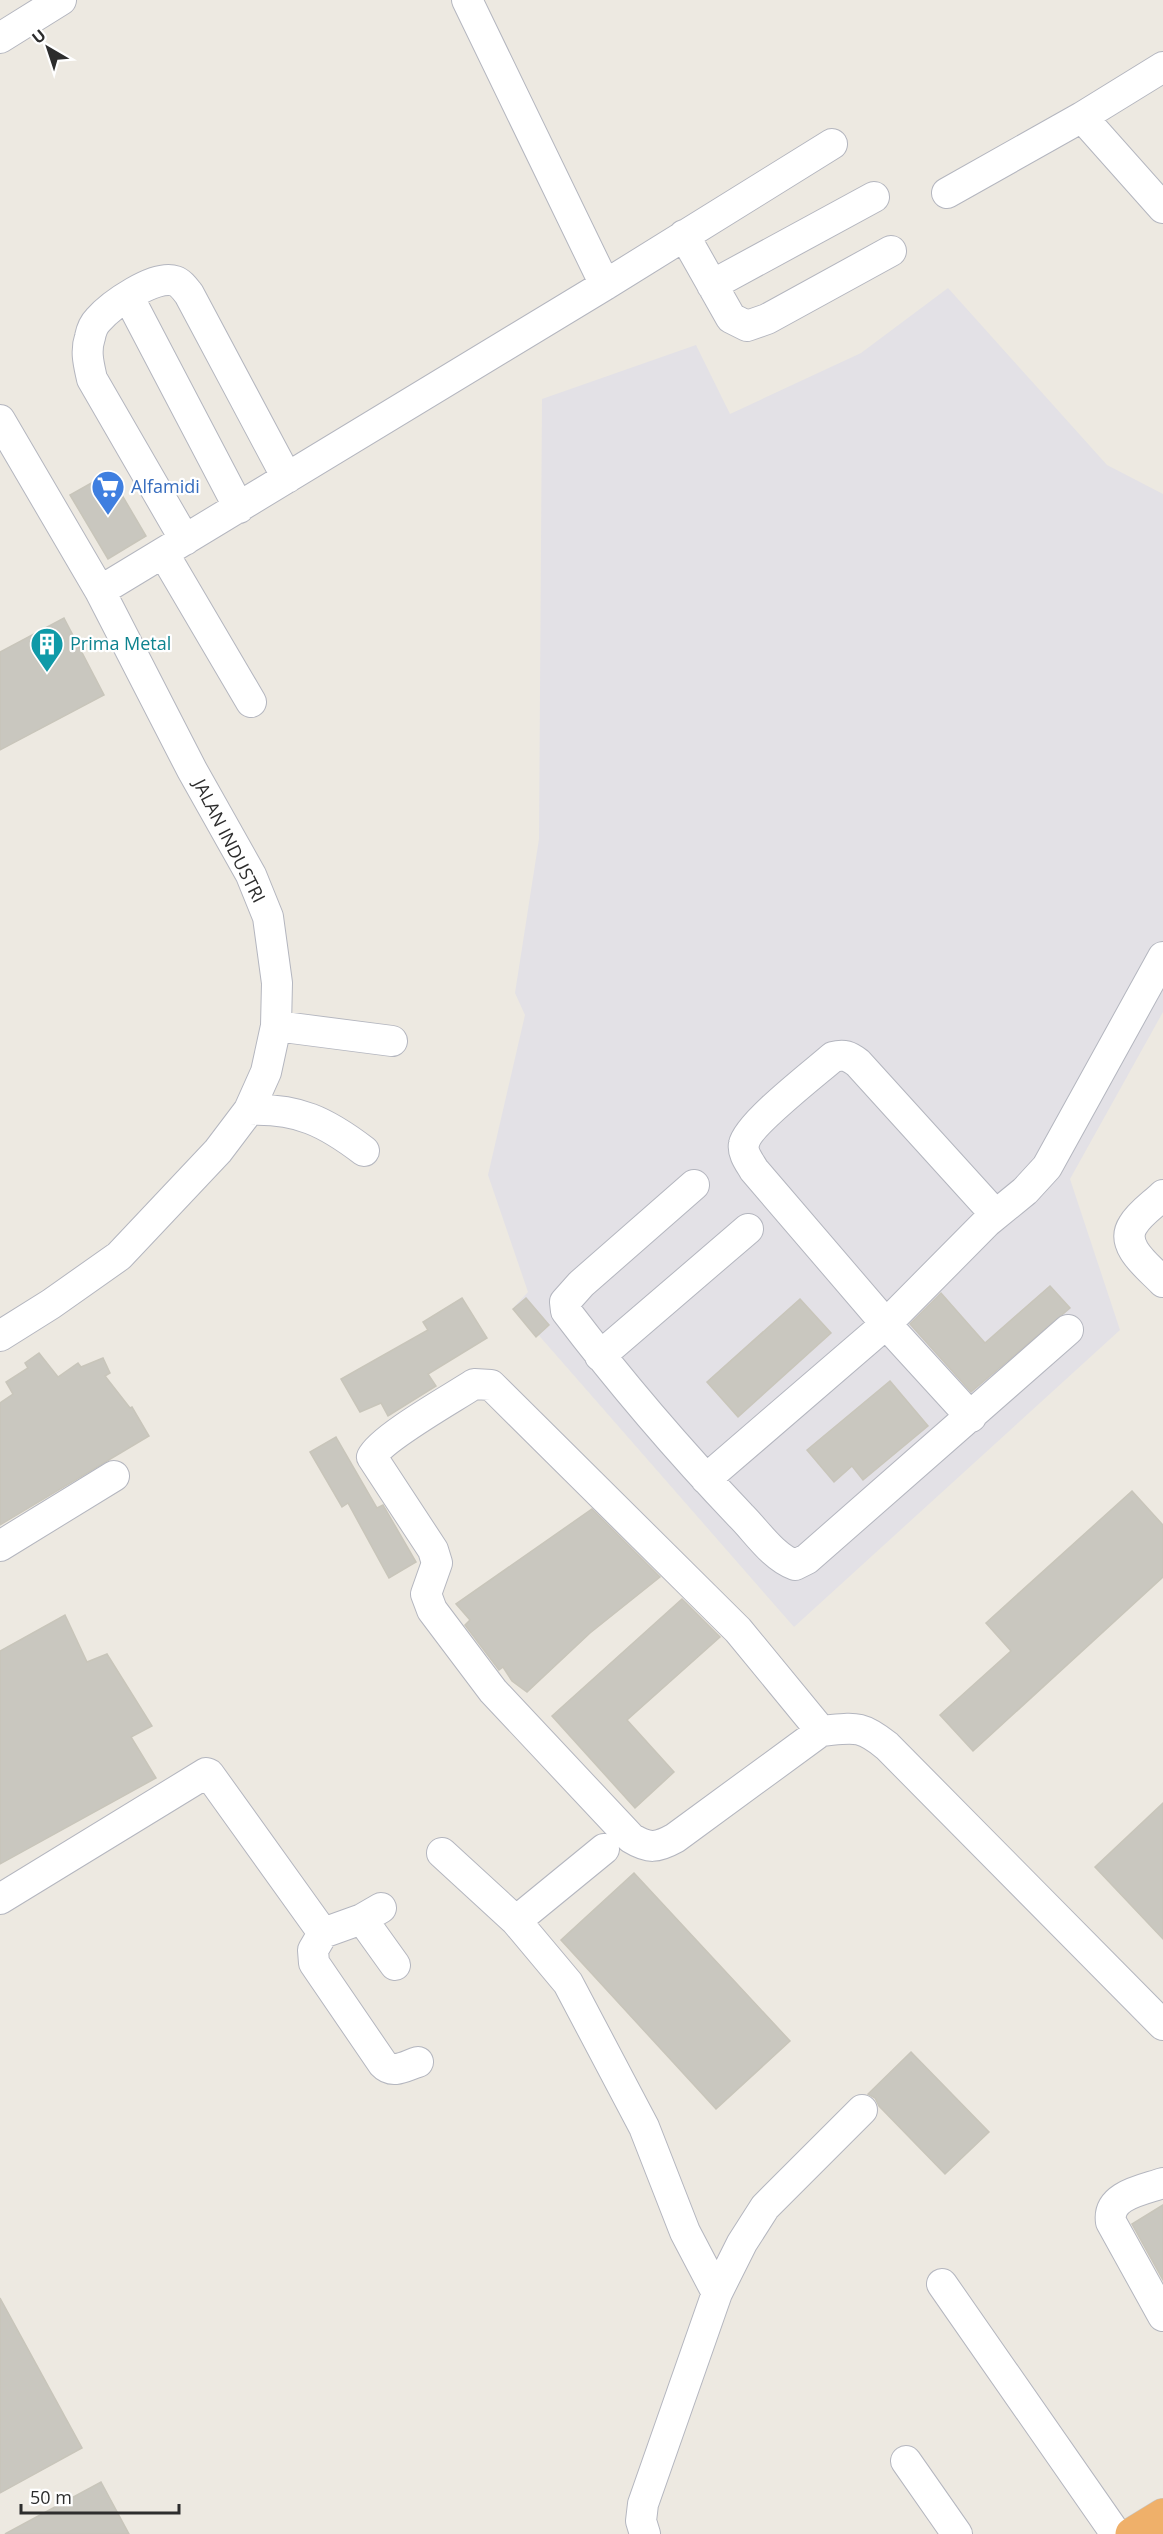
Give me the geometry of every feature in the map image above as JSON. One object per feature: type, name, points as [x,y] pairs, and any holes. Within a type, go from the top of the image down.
[{"type":"highway","points":[[1132,2534],[1163,2515]]},
{"type":"street","points":[[0,38],[61,0]]},
{"type":"street","points":[[467,0],[605,285]]},
{"type":"street","points":[[948,193],[1082,117],[1163,67]]},
{"type":"street","points":[[1082,117],[1163,208]]},
{"type":"street","points":[[100,591],[605,285],[832,144]]},
{"type":"street","points":[[712,285],[874,197]]},
{"type":"street","points":[[684,235],[731,318],[747,326],[766,319],[891,251]]},
{"type":"street","points":[[251,702],[92,379],[87,354],[97,321],[128,296],[159,280],[173,280],[181,284],[189,294],[287,478]]},
{"type":"street","points":[[128,296],[238,508]]},
{"type":"street","name":"JALAN INDUSTRI","points":[[0,420],[100,591],[192,770],[239,851],[259,894],[272,936],[277,983],[276,1026],[266,1072],[249,1110],[218,1151],[119,1256],[69,1292],[0,1336]]},
{"type":"street","points":[[706,1479],[886,1324],[995,1215],[1025,1191],[1047,1167],[1163,957]]},
{"type":"street","points":[[276,1026],[392,1041]]},
{"type":"street","points":[[971,1417],[886,1324],[754,1170],[746,1155],[744,1144],[769,1113],[833,1057],[849,1056],[858,1063],[995,1215]]},
{"type":"street","points":[[249,1110],[277,1109],[319,1121],[364,1151]]},
{"type":"street","points":[[694,1185],[581,1284],[565,1302],[566,1311],[600,1356],[706,1479],[775,1552],[795,1565],[807,1559],[1068,1330]]},
{"type":"street","points":[[1163,1195],[1132,1225],[1129,1237],[1130,1245],[1135,1252],[1163,1282]]},
{"type":"street","points":[[600,1356],[748,1229]]},
{"type":"street","points":[[821,1731],[738,1630],[491,1385],[474,1384],[389,1440],[374,1453],[372,1457],[433,1550],[437,1563],[426,1594],[432,1610],[493,1691],[631,1838],[645,1847],[663,1845],[821,1731],[860,1728],[873,1734],[887,1746],[1163,2025]]},
{"type":"street","points":[[0,1546],[114,1476]]},
{"type":"street","points":[[0,1899],[206,1773],[213,1778],[323,1933]]},
{"type":"street","points":[[516,1921],[604,1849]]},
{"type":"street","points":[[442,1853],[516,1921],[568,1983],[644,2127],[685,2232],[717,2293]]},
{"type":"street","points":[[395,1965],[371,1914],[323,1933],[313,1950],[314,1963],[383,2064],[393,2070],[418,2062]]},
{"type":"street","points":[[645,2534],[641,2521],[643,2504],[717,2293],[742,2243],[765,2207],[862,2110]]},
{"type":"street","points":[[1163,2183],[1128,2195],[1114,2204],[1109,2213],[1110,2222],[1163,2316]]},
{"type":"street","points":[[942,2284],[1116,2534]]},
{"type":"street","points":[[906,2461],[957,2534]]},
{"type":"shaded area","points":[[948,288],[1107,465],[1163,494],[1163,1012],[1070,1179],[1120,1330],[794,1627],[514,1307],[528,1292],[488,1175],[525,1015],[515,993],[539,839],[542,399],[696,345],[730,414],[861,353]]},
{"type":"building","name":"Alfamidi","points":[[109,473],[146,536],[108,559],[70,495]]},
{"type":"building","name":"Prima Metal","points":[[64,618],[104,695],[0,750],[0,652]]},
{"type":"building","points":[[1050,1286],[1070,1308],[971,1392],[910,1324],[941,1293],[985,1343]]},
{"type":"building","points":[[462,1298],[487,1338],[428,1374],[436,1386],[388,1416],[381,1403],[360,1412],[341,1379],[428,1330],[423,1322]]},
{"type":"building","points":[[526,1298],[549,1325],[536,1337],[513,1309]]},
{"type":"building","points":[[800,1299],[831,1333],[738,1417],[707,1382]]},
{"type":"building","points":[[39,1353],[58,1377],[78,1363],[81,1367],[103,1358],[110,1373],[105,1376],[130,1408],[132,1407],[149,1436],[0,1525],[0,1403],[13,1394],[6,1382],[28,1368],[25,1363]]},
{"type":"building","points":[[890,1381],[928,1426],[863,1480],[852,1466],[834,1482],[807,1450]]},
{"type":"building","points":[[336,1437],[377,1508],[383,1505],[416,1562],[389,1578],[348,1503],[342,1507],[310,1452]]},
{"type":"building","points":[[1132,1491],[1163,1525],[1163,1577],[973,1751],[940,1715],[1011,1651],[986,1623]]},
{"type":"building","points":[[592,1509],[660,1577],[590,1633],[527,1692],[512,1681],[503,1667],[499,1670],[465,1625],[470,1620],[456,1604]]},
{"type":"building","points":[[682,1599],[720,1637],[627,1720],[674,1772],[635,1808],[552,1716]]},
{"type":"building","points":[[65,1615],[87,1662],[107,1654],[152,1726],[131,1737],[156,1778],[0,1864],[0,1651]]},
{"type":"building","points":[[1163,1803],[1163,1939],[1095,1867]]},
{"type":"building","points":[[634,1873],[790,2041],[716,2109],[561,1940]]},
{"type":"building","points":[[911,2052],[989,2132],[945,2174],[879,2106],[875,2098],[868,2094]]},
{"type":"building","points":[[1163,2205],[1163,2280],[1132,2224]]},
{"type":"building","points":[[0,2298],[82,2448],[0,2493]]},
{"type":"building","points":[[101,2482],[129,2534],[5,2534]]},
{"type":"place","name":"Alfamidi","points":[[108,516]]},
{"type":"place","name":"Prima Metal","points":[[47,673]]}]
